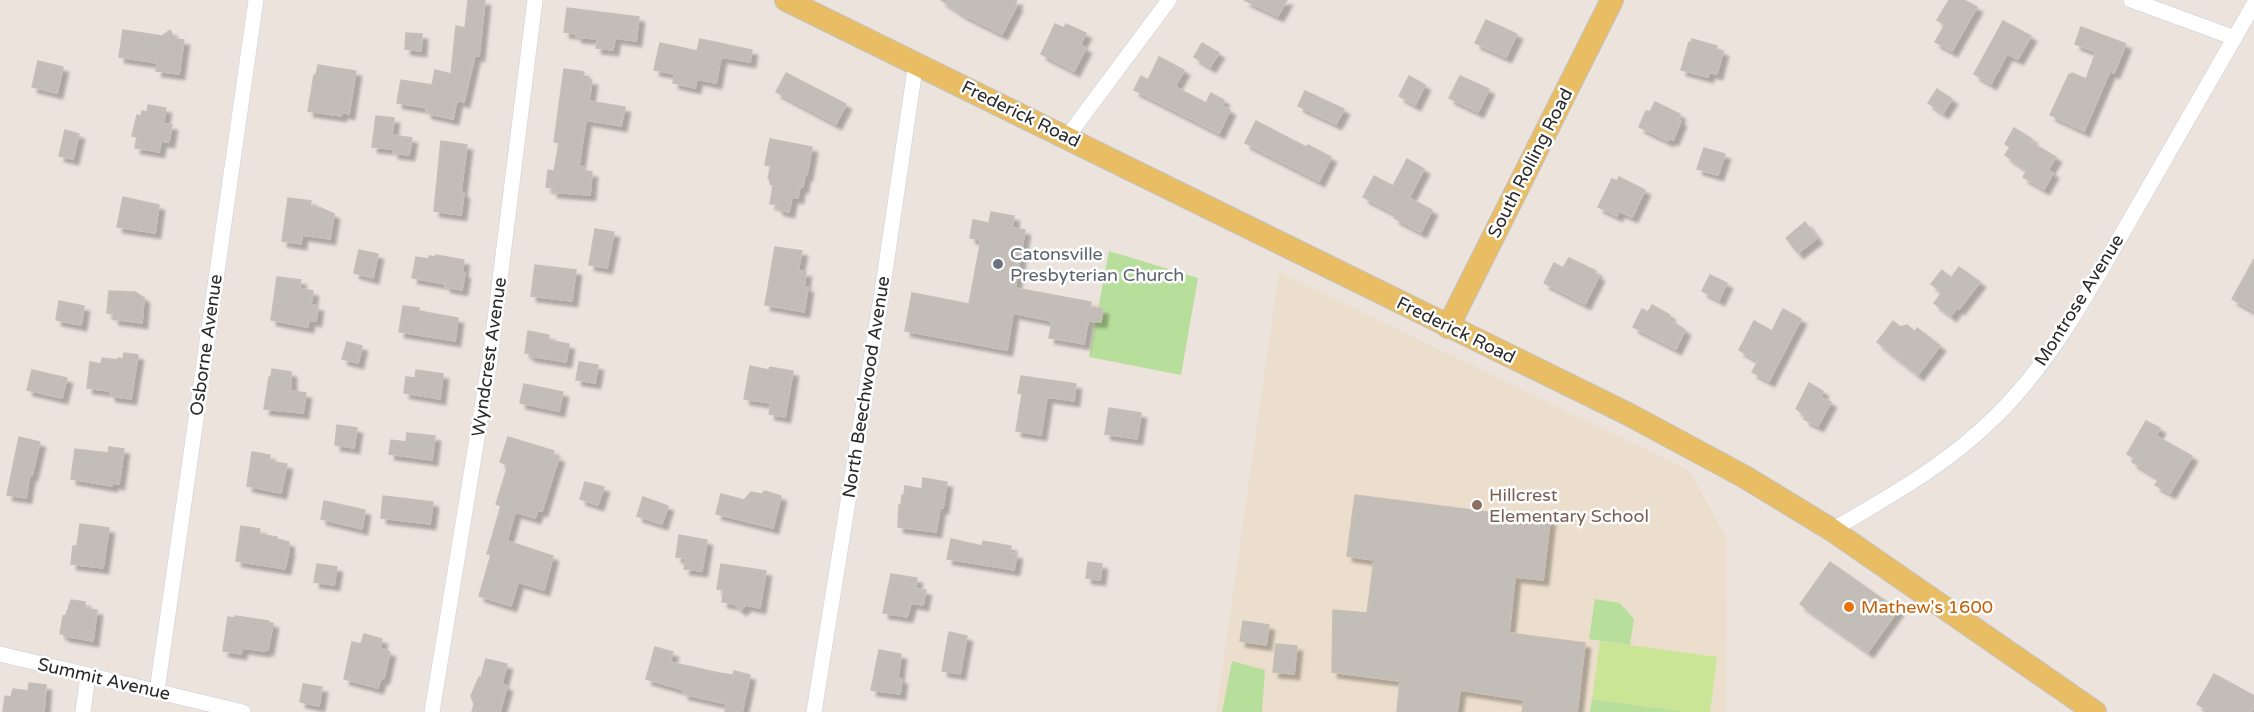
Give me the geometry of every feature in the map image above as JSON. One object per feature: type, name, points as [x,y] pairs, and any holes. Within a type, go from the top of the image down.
[{"type":"main road","name":"Frederick Road","points":[[786,0],[1628,414],[1745,477],[1832,530],[2095,712]]},
{"type":"main road","name":"South Rolling Road","points":[[1448,327],[1612,0]]},
{"type":"street","name":"Osborne Avenue","points":[[157,691],[256,0]]},
{"type":"street","name":"Wyndcrest Avenue","points":[[432,712],[490,359],[535,0]]},
{"type":"street","points":[[1067,137],[1169,0]]},
{"type":"street","points":[[2131,0],[2235,38]]},
{"type":"street","name":"Montrose Avenue","points":[[1832,530],[1915,481],[1961,448],[1997,415],[2030,377],[2062,334],[2254,4]]},
{"type":"street","name":"North Beechwood Avenue","points":[[814,712],[884,279],[916,62]]},
{"type":"street","name":"Summit Avenue","points":[[0,654],[243,712]]},
{"type":"street","points":[[83,712],[88,675]]},
{"type":"shaded area","name":"Hillcrest Elementary School","points":[[1279,272],[1690,471],[1727,539],[1726,712],[1216,712]]},
{"type":"green space","points":[[1109,251],[1198,278],[1181,375],[1089,357]]},
{"type":"green space","points":[[1595,599],[1620,603],[1634,619],[1630,645],[1589,639]]},
{"type":"green space","points":[[1600,641],[1717,657],[1710,712],[1688,712],[1592,699]]},
{"type":"green space","points":[[1232,661],[1265,670],[1262,712],[1222,712]]},
{"type":"green space","points":[[1592,699],[1688,712],[1590,712]]},
{"type":"building","points":[[468,0],[485,0],[479,56],[475,55],[464,102],[457,100],[453,119],[426,113],[427,108],[397,103],[401,80],[432,85],[435,70],[451,74],[456,26],[465,28]]},
{"type":"building","points":[[941,0],[1017,0],[1015,4],[1017,5],[1002,34],[964,15]]},
{"type":"building","points":[[1244,0],[1287,0],[1278,16]]},
{"type":"building","points":[[1949,0],[1964,0],[1977,7],[1952,51],[1935,42],[1945,25],[1937,20]]},
{"type":"building","points":[[567,8],[639,17],[636,41],[615,38],[613,50],[596,48],[597,39],[576,37],[577,34],[564,32]]},
{"type":"building","points":[[1486,20],[1517,34],[1506,57],[1475,43]]},
{"type":"building","points":[[2003,21],[2031,36],[2018,59],[2007,54],[1991,84],[1974,74]]},
{"type":"building","points":[[1055,24],[1064,28],[1066,24],[1086,33],[1080,45],[1086,48],[1074,71],[1041,54]]},
{"type":"building","points":[[2081,27],[2126,44],[2114,73],[2110,71],[2084,131],[2050,115],[2069,74],[2072,73],[2086,79],[2096,52],[2075,44]]},
{"type":"building","points":[[123,30],[162,36],[170,30],[175,39],[184,40],[179,74],[156,71],[158,63],[119,57]]},
{"type":"building","points":[[406,33],[422,34],[421,51],[405,49]]},
{"type":"building","points":[[700,39],[752,50],[750,62],[721,57],[716,83],[697,79],[695,88],[673,83],[675,74],[654,70],[660,43],[697,51]]},
{"type":"building","points":[[1692,39],[1717,46],[1716,49],[1723,51],[1717,74],[1709,72],[1708,77],[1681,70],[1689,42],[1691,43]]},
{"type":"building","points":[[1202,43],[1219,53],[1210,67],[1194,57]]},
{"type":"building","points":[[1159,57],[1184,70],[1176,85],[1177,88],[1206,103],[1211,93],[1224,100],[1221,105],[1230,110],[1219,133],[1134,90],[1141,76],[1148,80]]},
{"type":"building","points":[[38,61],[63,67],[57,93],[32,87]]},
{"type":"building","points":[[318,65],[356,71],[349,114],[342,112],[341,116],[308,111]]},
{"type":"building","points":[[564,69],[584,72],[583,79],[592,80],[589,101],[625,107],[621,126],[586,120],[579,165],[584,168],[584,171],[592,172],[590,195],[552,192],[553,188],[546,187],[548,170],[554,171],[559,143],[554,142]]},
{"type":"building","points":[[786,73],[846,104],[836,124],[776,92]]},
{"type":"building","points":[[1409,76],[1425,85],[1415,105],[1399,96]]},
{"type":"building","points":[[1460,76],[1489,89],[1478,112],[1449,98]]},
{"type":"building","points":[[1937,89],[1952,99],[1943,113],[1928,103]]},
{"type":"building","points":[[1305,91],[1344,109],[1336,124],[1298,106]]},
{"type":"building","points":[[1655,102],[1680,114],[1678,119],[1681,121],[1673,140],[1669,138],[1668,141],[1639,127],[1646,111],[1650,112]]},
{"type":"building","points":[[148,105],[166,108],[163,124],[172,125],[169,142],[161,141],[159,152],[135,148],[137,137],[132,136],[137,115],[141,116],[142,111],[147,112]]},
{"type":"building","points":[[376,116],[394,118],[392,135],[412,138],[409,155],[393,153],[393,149],[372,147]]},
{"type":"building","points":[[1256,121],[1306,147],[1308,145],[1331,157],[1319,181],[1245,143]]},
{"type":"building","points":[[2014,128],[2032,139],[2030,142],[2056,157],[2048,170],[2053,173],[2044,189],[2023,177],[2027,170],[2005,155],[2010,147],[2005,144]]},
{"type":"building","points":[[65,130],[79,134],[73,159],[59,156]]},
{"type":"building","points":[[770,139],[812,147],[803,187],[800,186],[798,198],[792,197],[789,212],[779,210],[775,204],[770,204],[773,185],[768,179],[771,166],[765,165]]},
{"type":"building","points":[[441,141],[467,145],[461,192],[464,193],[461,215],[434,211]]},
{"type":"building","points":[[1704,148],[1725,154],[1718,175],[1697,169]]},
{"type":"building","points":[[1407,159],[1424,169],[1409,198],[1432,210],[1421,232],[1394,218],[1396,214],[1363,197],[1374,176],[1393,186]]},
{"type":"building","points":[[1619,177],[1645,190],[1632,217],[1619,211],[1617,216],[1598,207],[1612,179],[1617,181]]},
{"type":"building","points":[[123,197],[159,205],[155,233],[117,227]]},
{"type":"building","points":[[288,198],[311,201],[310,206],[334,214],[330,239],[302,235],[301,244],[282,241]]},
{"type":"building","name":"Catonsville Presbyterian Church","points":[[991,212],[1014,216],[1012,228],[1025,230],[1015,288],[1091,302],[1090,307],[1103,309],[1101,322],[1088,321],[1084,344],[1049,338],[1052,321],[1013,313],[1007,350],[905,331],[912,293],[969,304],[981,240],[970,238],[973,220],[989,223]]},
{"type":"building","points":[[1805,222],[1817,238],[1798,253],[1786,238]]},
{"type":"building","points":[[595,229],[614,232],[607,268],[589,265]]},
{"type":"building","points":[[775,247],[802,251],[798,271],[806,272],[804,287],[808,287],[804,312],[765,305]]},
{"type":"building","points":[[359,250],[378,254],[373,278],[354,273]]},
{"type":"building","points":[[436,255],[464,260],[462,272],[465,273],[462,290],[445,287],[446,284],[412,278],[416,257],[429,259],[429,256],[435,257]]},
{"type":"building","points":[[1569,258],[1596,271],[1594,273],[1599,276],[1585,304],[1544,283],[1554,263],[1563,268]]},
{"type":"building","points":[[2254,259],[2254,311],[2232,299]]},
{"type":"building","points":[[535,265],[576,270],[572,301],[531,296]]},
{"type":"building","points":[[1959,267],[1980,282],[1951,316],[1934,303],[1942,292],[1931,284],[1942,270],[1951,278]]},
{"type":"building","points":[[1710,275],[1727,283],[1719,300],[1702,291]]},
{"type":"building","points":[[277,277],[301,280],[299,288],[313,291],[311,305],[318,306],[316,321],[309,320],[308,327],[271,320]]},
{"type":"building","points":[[109,291],[135,292],[144,298],[142,323],[113,319],[114,314],[107,313]]},
{"type":"building","points":[[59,301],[84,306],[81,325],[56,320]]},
{"type":"building","points":[[1652,305],[1670,315],[1668,319],[1685,330],[1676,349],[1633,327],[1642,309],[1648,312]]},
{"type":"building","points":[[403,306],[458,318],[455,341],[399,332]]},
{"type":"building","points":[[1783,309],[1801,319],[1769,381],[1752,372],[1758,361],[1739,350],[1754,321],[1772,331]]},
{"type":"building","points":[[1893,321],[1900,327],[1907,325],[1915,332],[1917,328],[1940,346],[1918,375],[1877,342]]},
{"type":"building","points":[[528,331],[549,335],[548,340],[569,344],[566,362],[529,356],[530,354],[525,353]]},
{"type":"building","points":[[347,342],[362,346],[358,363],[342,359]]},
{"type":"building","points":[[124,353],[138,355],[131,399],[110,396],[110,391],[87,388],[90,362],[101,364],[102,358],[123,359]]},
{"type":"building","points":[[579,362],[598,365],[595,383],[576,380]]},
{"type":"building","points":[[750,366],[793,371],[785,417],[769,414],[771,403],[744,399]]},
{"type":"building","points":[[272,369],[291,372],[291,391],[306,393],[303,413],[264,409]]},
{"type":"building","points":[[32,370],[67,378],[62,398],[27,390]]},
{"type":"building","points":[[416,370],[443,374],[440,399],[404,393],[406,377],[415,378]]},
{"type":"building","points":[[1021,376],[1076,384],[1074,401],[1047,397],[1041,435],[1016,431],[1022,394],[1018,393]]},
{"type":"building","points":[[1809,383],[1823,391],[1821,397],[1831,402],[1818,426],[1804,419],[1805,415],[1796,409]]},
{"type":"building","points":[[524,384],[563,392],[559,411],[520,403]]},
{"type":"building","points":[[1109,408],[1141,413],[1137,439],[1105,434]]},
{"type":"building","points":[[2146,421],[2160,428],[2156,436],[2192,456],[2170,493],[2155,485],[2159,478],[2132,462],[2134,458],[2127,454]]},
{"type":"building","points":[[337,425],[357,428],[354,448],[335,445]]},
{"type":"building","points":[[407,433],[435,436],[432,460],[389,454],[391,440],[406,442]]},
{"type":"building","points":[[19,437],[40,442],[32,475],[30,474],[26,498],[7,495]]},
{"type":"building","points":[[508,437],[554,451],[552,455],[559,457],[542,511],[538,510],[535,518],[515,512],[507,541],[553,556],[544,590],[518,582],[511,606],[479,596],[491,555],[487,554],[501,506],[496,504],[508,465],[500,462]]},
{"type":"building","points":[[109,447],[124,449],[119,484],[112,483],[112,486],[71,479],[75,449],[108,453]]},
{"type":"building","points":[[252,452],[270,455],[269,461],[287,464],[281,493],[247,486]]},
{"type":"building","points":[[923,478],[947,482],[936,532],[898,527],[899,505],[901,505],[905,486],[922,489]]},
{"type":"building","points":[[585,482],[604,487],[598,505],[580,499]]},
{"type":"building","points":[[765,491],[781,496],[773,528],[716,514],[721,494],[744,500],[751,492],[761,494]]},
{"type":"building","name":"Hillcrest Elementary School","points":[[1355,495],[1550,520],[1543,580],[1515,577],[1509,633],[1585,643],[1577,712],[1522,712],[1524,700],[1460,690],[1457,712],[1397,712],[1400,681],[1332,672],[1333,610],[1367,613],[1374,560],[1347,556]]},
{"type":"building","points":[[383,496],[433,502],[430,524],[381,518]]},
{"type":"building","points":[[643,497],[668,506],[662,524],[637,516]]},
{"type":"building","points":[[324,501],[365,510],[362,529],[321,519]]},
{"type":"building","points":[[80,524],[109,528],[103,568],[71,564],[73,546],[77,546]]},
{"type":"building","points":[[241,526],[260,529],[259,534],[289,542],[285,569],[236,561]]},
{"type":"building","points":[[679,535],[707,540],[702,571],[684,569],[686,558],[676,557]]},
{"type":"building","points":[[951,539],[982,546],[983,541],[1011,546],[1010,553],[1017,554],[1014,570],[947,559]]},
{"type":"building","points":[[1088,562],[1102,564],[1100,580],[1086,578]]},
{"type":"building","name":"Mathew's 1600","points":[[1830,562],[1898,610],[1868,652],[1800,604]]},
{"type":"building","points":[[317,564],[337,567],[334,585],[314,582]]},
{"type":"building","points":[[721,564],[766,571],[760,608],[746,605],[741,610],[734,604],[722,602],[724,590],[717,589]]},
{"type":"building","points":[[891,574],[917,578],[915,588],[926,590],[923,605],[911,603],[907,617],[883,613]]},
{"type":"building","points":[[71,600],[85,602],[85,608],[97,610],[93,641],[60,634],[63,616],[66,615]]},
{"type":"building","points":[[235,616],[273,623],[268,650],[242,648],[241,654],[223,651],[228,617],[235,618]]},
{"type":"building","points":[[1243,621],[1269,625],[1266,645],[1240,641]]},
{"type":"building","points":[[949,632],[967,636],[960,674],[942,671]]},
{"type":"building","points":[[364,634],[382,639],[380,648],[390,652],[384,678],[380,680],[378,688],[344,679],[352,642],[361,644]]},
{"type":"building","points":[[1276,644],[1297,646],[1294,674],[1273,672]]},
{"type":"building","points":[[655,647],[673,652],[670,662],[719,673],[733,675],[734,671],[750,675],[742,712],[725,712],[727,704],[683,694],[684,690],[646,679]]},
{"type":"building","points":[[879,650],[901,654],[898,678],[902,679],[900,694],[871,690]]},
{"type":"building","points":[[486,659],[507,664],[502,684],[507,686],[500,712],[472,712],[474,704],[471,696],[481,677]]},
{"type":"building","points":[[2214,674],[2254,696],[2254,707],[2251,712],[2211,712],[2197,704]]},
{"type":"building","points":[[29,683],[46,685],[44,712],[3,712],[5,696],[11,697],[13,689],[28,691]]},
{"type":"building","points":[[303,684],[322,687],[319,706],[300,702]]},
{"type":"place","name":"Catonsville Presbyterian Church","points":[[998,264]]},
{"type":"place","name":"Hillcrest Elementary School","points":[[1477,505]]},
{"type":"place","name":"Mathew's 1600","points":[[1849,607]]}]
